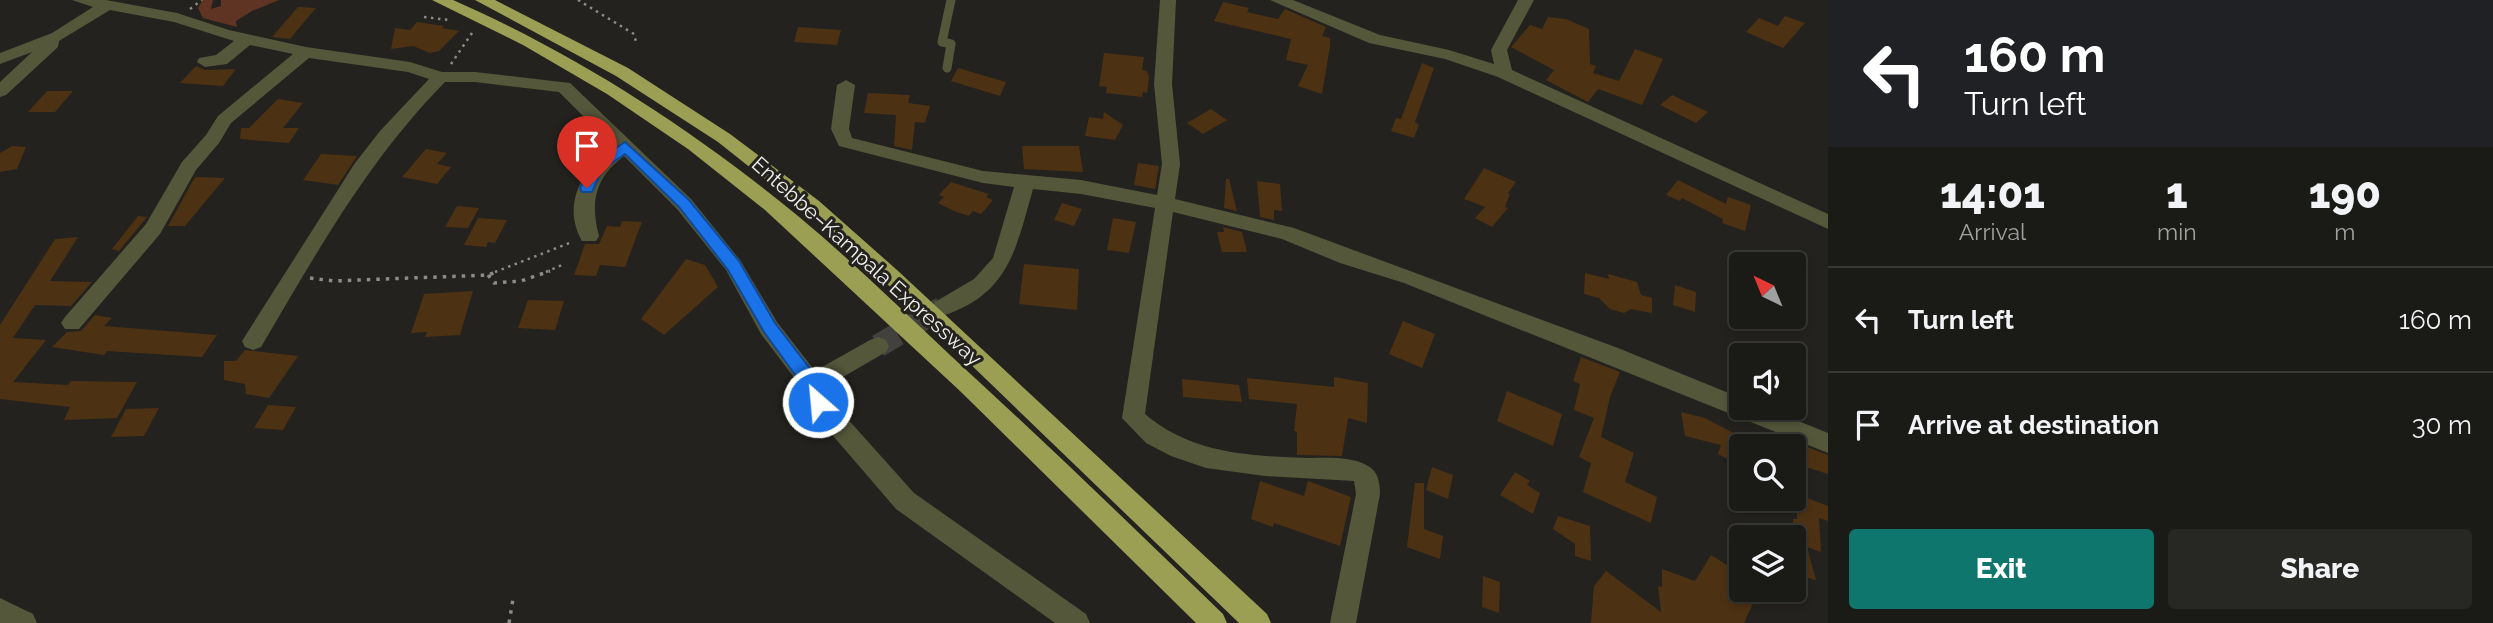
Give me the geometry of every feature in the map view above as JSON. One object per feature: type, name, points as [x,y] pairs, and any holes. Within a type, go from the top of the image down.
[{"type":"highway","name":"Entebbe–Kampala Expressway","points":[[440,0],[499,24],[603,83],[685,137],[774,206],[977,393],[1214,623]]},
{"type":"highway","name":"Entebbe–Kampala Expressway","points":[[483,0],[651,90],[724,138],[812,206],[890,275],[1258,623]]},
{"type":"street","points":[[80,0],[177,18],[247,39],[306,52],[410,67],[442,77],[475,77],[564,87],[684,204],[726,257],[769,328],[812,384],[818,402],[905,501],[1077,623]]},
{"type":"street","points":[[1168,0],[1163,83],[1171,164],[1133,418],[1143,429],[1167,443],[1215,460],[1351,470],[1362,474],[1368,482],[1368,494],[1343,623]]},
{"type":"street","points":[[1278,0],[1319,14],[1375,39],[1449,55],[1504,73],[1828,222]]},
{"type":"street","points":[[1504,73],[1499,50],[1526,0]]},
{"type":"street","points":[[0,59],[58,36],[107,5]]},
{"type":"street","points":[[0,91],[58,36]]},
{"type":"street","points":[[205,62],[221,60],[247,39]]},
{"type":"street","points":[[72,323],[153,229],[189,166],[213,139],[224,120],[236,107],[306,52]]},
{"type":"street","points":[[253,341],[328,217],[411,104],[442,77]]},
{"type":"street","points":[[846,85],[839,129],[845,142],[983,177],[1081,187],[1164,203],[1287,233],[1347,258],[1411,278],[1575,340],[1828,443]]},
{"type":"street","points":[[589,236],[583,217],[592,177],[597,167],[625,146]]},
{"type":"street","points":[[942,308],[981,285],[1002,261],[1025,182]]},
{"type":"street","points":[[812,384],[878,346]]},
{"type":"street","points":[[0,611],[24,623]]},
{"type":"lane","points":[[947,68],[951,44],[942,43],[951,0]]},
{"type":"path","points":[[578,0],[634,34],[636,42]]},
{"type":"path","points":[[424,17],[461,21]]},
{"type":"path","points":[[442,77],[474,30],[473,22]]},
{"type":"path","points":[[295,273],[334,281],[488,275],[589,236]]},
{"type":"path","points":[[488,275],[494,283],[506,285],[529,280],[564,264]]},
{"type":"path","points":[[509,623],[513,600]]},
{"type":"shaded area","points":[[203,0],[213,0],[211,9],[221,6],[221,0],[279,0],[236,21],[237,27],[203,18],[198,8]]},
{"type":"building","points":[[1223,2],[1249,8],[1247,12],[1278,19],[1285,9],[1326,27],[1322,36],[1330,38],[1330,46],[1322,94],[1298,86],[1308,65],[1286,60],[1291,39],[1214,21]]},
{"type":"building","points":[[298,7],[316,8],[290,39],[272,37]]},
{"type":"building","points":[[1785,16],[1805,23],[1783,48],[1746,32],[1759,18],[1778,26]]},
{"type":"building","points":[[1548,17],[1566,19],[1589,29],[1590,64],[1596,66],[1593,73],[1619,81],[1635,49],[1663,59],[1642,105],[1598,89],[1588,102],[1546,80],[1554,70],[1511,47],[1530,25],[1542,29]]},
{"type":"building","points":[[417,22],[459,31],[439,51],[430,53],[413,46],[391,49],[395,28],[410,30]]},
{"type":"building","points":[[798,27],[841,30],[837,45],[794,42]]},
{"type":"building","points":[[1104,53],[1144,57],[1142,70],[1147,71],[1149,77],[1147,93],[1143,92],[1142,97],[1106,93],[1107,87],[1099,86]]},
{"type":"building","points":[[1422,63],[1434,68],[1415,122],[1419,125],[1414,138],[1391,131],[1396,118],[1401,119]]},
{"type":"building","points":[[196,66],[205,70],[236,69],[223,86],[180,83]]},
{"type":"building","points":[[958,68],[1006,82],[1000,96],[951,81]]},
{"type":"building","points":[[47,91],[73,91],[55,112],[28,112]]},
{"type":"building","points":[[868,93],[910,95],[908,103],[930,106],[925,123],[915,122],[912,150],[894,146],[896,115],[864,113]]},
{"type":"building","points":[[1672,95],[1708,112],[1696,123],[1660,105]]},
{"type":"building","points":[[278,99],[303,103],[283,128],[299,128],[289,143],[240,139],[241,128],[249,128]]},
{"type":"building","points":[[1211,109],[1227,120],[1203,134],[1187,123]]},
{"type":"building","points":[[1104,112],[1123,125],[1115,140],[1085,136],[1089,117],[1103,119]]},
{"type":"building","points":[[12,146],[26,147],[17,169],[0,172],[0,153]]},
{"type":"building","points":[[1022,146],[1079,146],[1083,172],[1024,169]]},
{"type":"building","points":[[426,149],[447,153],[437,164],[451,167],[437,184],[402,177]]},
{"type":"building","points":[[321,154],[357,156],[338,185],[303,180]]},
{"type":"building","points":[[1138,163],[1159,166],[1155,189],[1134,185]]},
{"type":"building","points":[[1484,168],[1516,182],[1508,193],[1510,194],[1505,207],[1508,208],[1492,227],[1475,218],[1485,207],[1464,199]]},
{"type":"building","points":[[195,177],[225,178],[185,226],[168,226]]},
{"type":"building","points":[[1226,179],[1229,179],[1237,211],[1224,208]]},
{"type":"building","points":[[1678,180],[1726,204],[1728,197],[1751,205],[1745,231],[1722,223],[1723,219],[1682,198],[1680,201],[1666,195]]},
{"type":"building","points":[[1257,181],[1280,184],[1282,211],[1274,210],[1274,220],[1260,217]]},
{"type":"building","points":[[951,182],[989,194],[986,197],[993,200],[981,214],[973,211],[969,216],[954,211],[938,203],[944,197],[939,195]]},
{"type":"building","points":[[1062,203],[1082,209],[1074,226],[1054,220]]},
{"type":"building","points":[[457,206],[479,208],[468,228],[445,227]]},
{"type":"building","points":[[138,216],[147,217],[119,251],[112,249]]},
{"type":"building","points":[[478,218],[507,220],[495,243],[488,242],[486,247],[464,245]]},
{"type":"building","points":[[1113,218],[1136,222],[1129,253],[1107,250]]},
{"type":"building","points":[[622,221],[642,222],[625,267],[600,265],[596,276],[574,275],[585,244],[599,244],[607,226],[620,227]]},
{"type":"building","points":[[1223,227],[1242,232],[1247,252],[1222,252],[1217,232],[1224,232]]},
{"type":"building","points":[[78,237],[50,281],[92,282],[71,306],[35,305],[13,338],[46,340],[13,382],[68,385],[71,381],[137,382],[117,418],[64,420],[70,407],[0,399],[0,325],[55,239]]},
{"type":"building","points":[[686,259],[705,265],[718,287],[664,335],[641,319]]},
{"type":"building","points":[[1024,264],[1079,269],[1077,310],[1019,304]]},
{"type":"building","points":[[1585,273],[1609,279],[1608,274],[1637,282],[1641,295],[1652,298],[1652,313],[1631,309],[1624,313],[1610,309],[1599,298],[1584,294]]},
{"type":"building","points":[[1675,285],[1696,292],[1695,312],[1673,305]]},
{"type":"building","points":[[473,291],[460,335],[425,337],[427,332],[411,333],[424,294]]},
{"type":"building","points":[[528,300],[564,301],[555,330],[518,328]]},
{"type":"building","points":[[95,315],[112,318],[104,326],[217,335],[202,357],[107,351],[104,355],[52,347],[67,332],[81,331]]},
{"type":"building","points":[[1403,321],[1435,334],[1422,368],[1389,354]]},
{"type":"building","points":[[245,350],[298,356],[269,398],[246,394],[245,384],[224,380],[224,361],[236,361]]},
{"type":"building","points":[[1581,357],[1620,372],[1610,397],[1601,437],[1634,453],[1625,482],[1657,497],[1651,523],[1583,492],[1591,463],[1579,457],[1594,418],[1574,410],[1580,384],[1573,381]]},
{"type":"building","points":[[1334,377],[1368,383],[1367,423],[1348,418],[1342,456],[1297,455],[1297,432],[1294,431],[1297,404],[1249,399],[1247,378],[1334,387]]},
{"type":"building","points":[[1182,379],[1239,385],[1242,402],[1183,397]]},
{"type":"building","points":[[1507,391],[1562,414],[1553,446],[1497,421]]},
{"type":"building","points":[[268,405],[296,407],[283,430],[254,428]]},
{"type":"building","points":[[159,408],[144,436],[111,437],[126,409]]},
{"type":"building","points":[[1681,412],[1705,418],[1735,434],[1729,434],[1729,460],[1718,454],[1721,445],[1685,436]]},
{"type":"building","points":[[1806,447],[1828,455],[1828,474],[1806,467]]},
{"type":"building","points":[[1432,467],[1453,475],[1448,499],[1426,490]]},
{"type":"building","points":[[1515,472],[1530,481],[1527,485],[1540,493],[1533,514],[1500,495]]},
{"type":"building","points":[[1260,481],[1304,496],[1308,481],[1351,497],[1340,546],[1274,523],[1273,527],[1251,519]]},
{"type":"building","points":[[1415,483],[1424,483],[1424,529],[1443,536],[1440,559],[1407,547]]},
{"type":"building","points":[[1806,497],[1828,506],[1828,521],[1819,518],[1821,552],[1807,547],[1816,580],[1806,578],[1806,525],[1793,525],[1793,519],[1797,519],[1797,511],[1806,511]]},
{"type":"building","points":[[1558,516],[1590,526],[1591,561],[1575,556],[1575,544],[1553,529]]},
{"type":"building","points":[[1711,555],[1729,566],[1729,602],[1754,602],[1744,623],[1591,623],[1594,586],[1606,571],[1661,612],[1658,586],[1662,587],[1662,569],[1695,581]]},
{"type":"building","points":[[1483,576],[1500,582],[1499,613],[1482,607]]},
{"type":"tunnel","points":[[878,346],[942,308]]},
{"type":"route","points":[[587,188],[597,167],[625,146],[684,204],[733,265],[769,328],[812,384],[818,402]]}]
